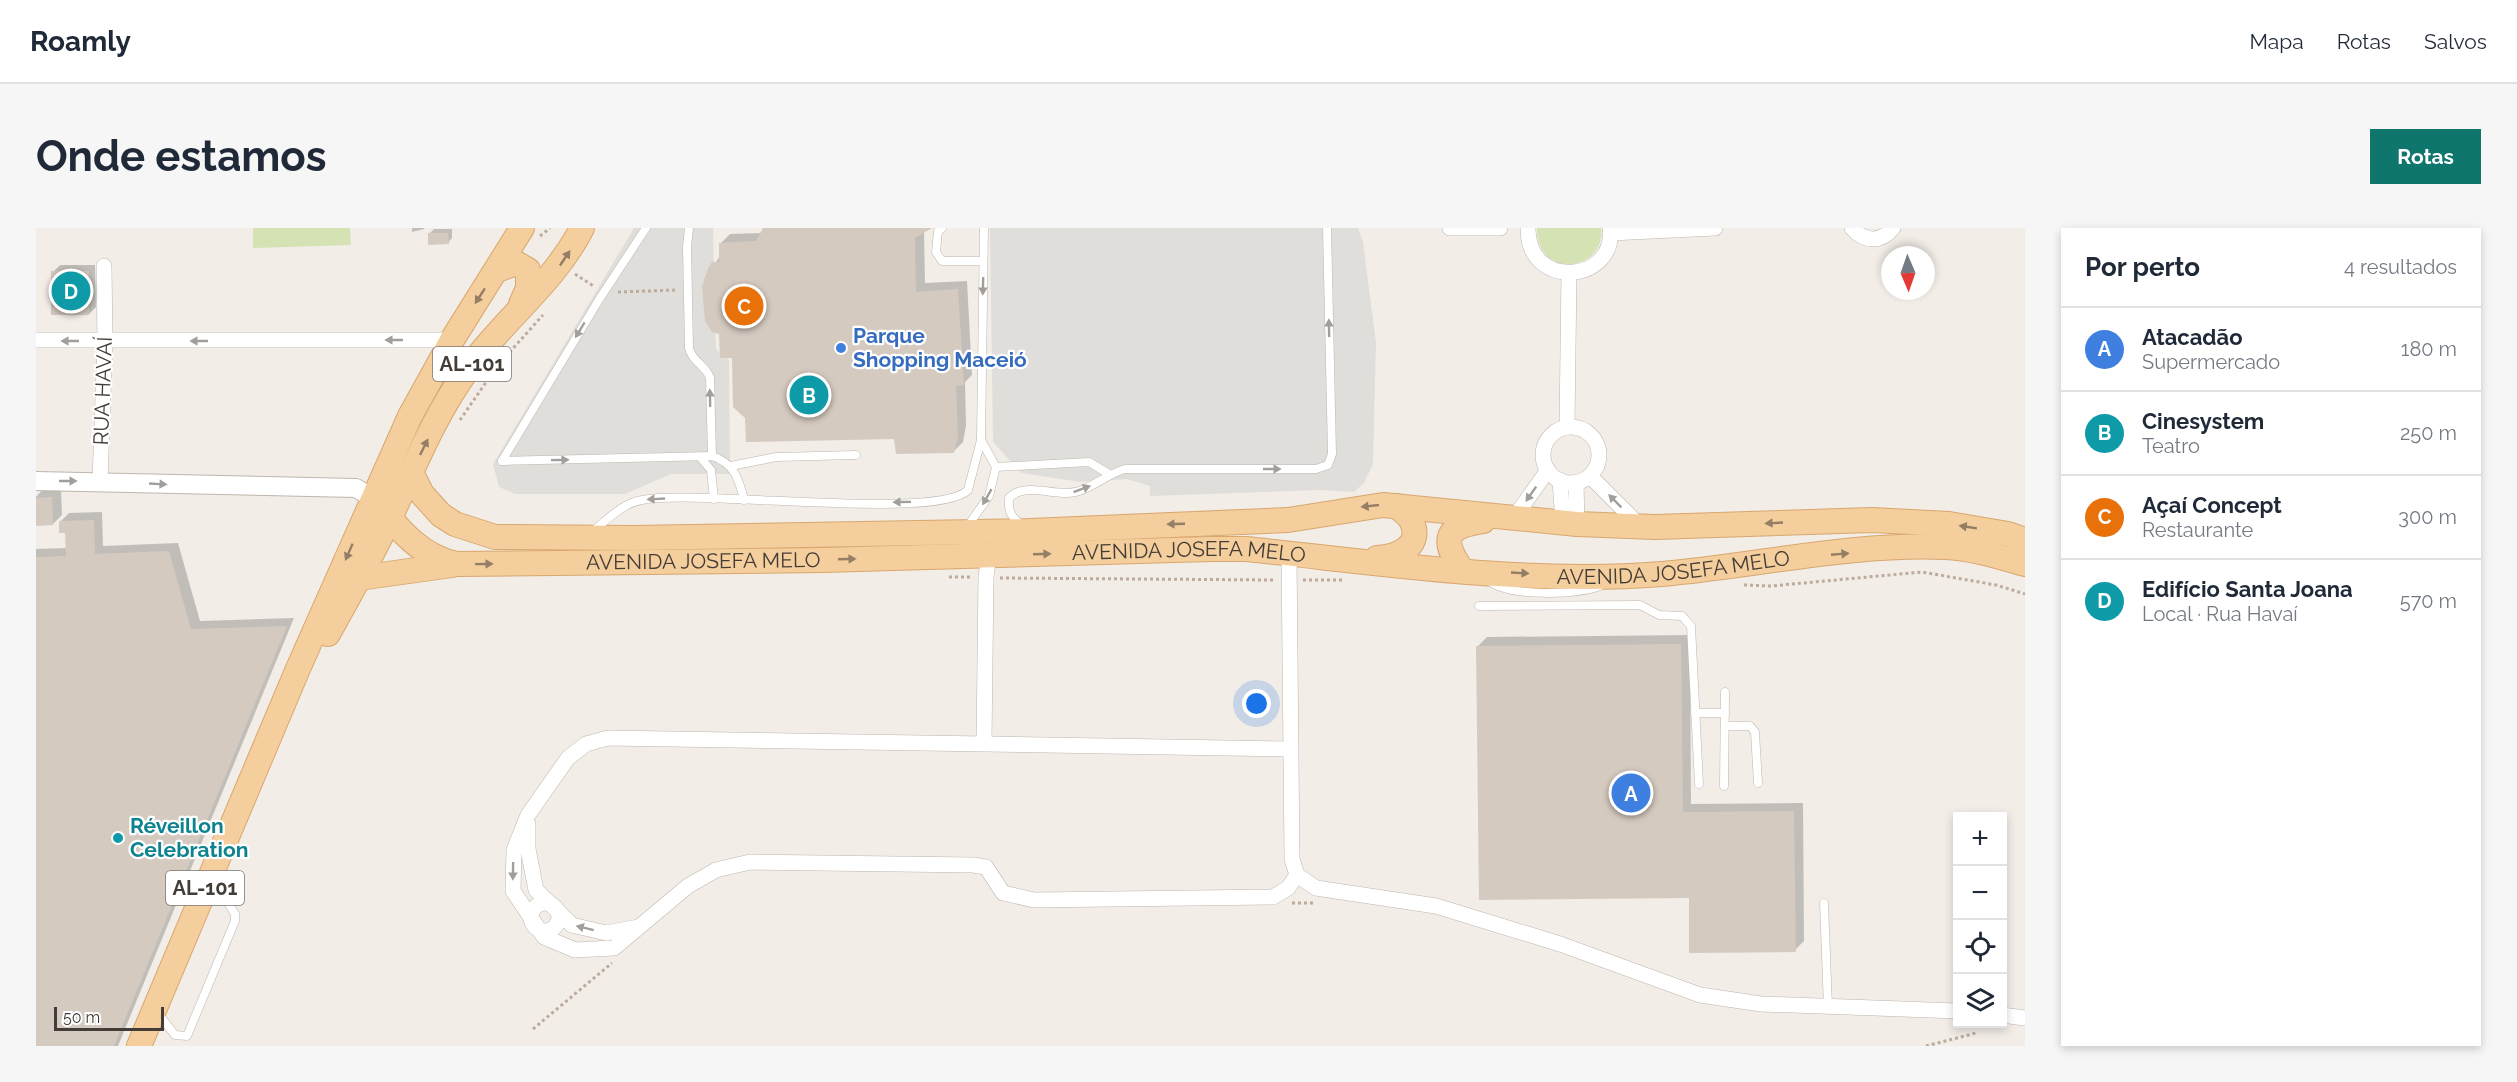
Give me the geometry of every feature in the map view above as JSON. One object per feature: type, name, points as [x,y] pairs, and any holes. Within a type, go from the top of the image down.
[{"type":"main road","name":"AL-101","points":[[139,1046],[297,671],[410,416],[452,340],[522,228]]},
{"type":"main road","name":"AL-101","points":[[274,730],[359,578],[438,418],[468,369],[520,306],[559,268],[582,228]]},
{"type":"main road","points":[[497,270],[516,263],[528,270],[528,288],[520,306]]},
{"type":"main road","name":"AVENIDA JOSEFA MELO","points":[[411,472],[429,504],[455,524],[495,537],[585,538],[1030,531],[1288,520],[1360,507],[1397,506],[1570,523],[1640,526],[1872,520],[1948,524],[2008,534],[2025,540]]},
{"type":"main road","name":"AVENIDA JOSEFA MELO","points":[[374,499],[389,519],[428,554],[457,564],[988,566],[1210,549],[1289,554],[1345,569],[1469,570],[1561,575],[1661,574],[1874,550],[1946,547],[2025,564]]},
{"type":"main road","points":[[1345,569],[1390,558],[1404,552],[1411,544],[1413,535],[1411,520],[1397,506]]},
{"type":"main road","points":[[1469,570],[1453,557],[1450,547],[1454,529],[1463,524],[1511,518]]},
{"type":"main road","points":[[428,554],[427,543],[433,531],[455,524]]},
{"type":"main road","points":[[359,578],[457,564]]},
{"type":"street","points":[[1450,228],[1500,228]]},
{"type":"street","points":[[1528,228],[1530,244],[1538,259],[1552,270],[1569,273],[1582,272],[1602,257],[1610,231],[1715,228]]},
{"type":"street","points":[[1852,228],[1858,235],[1873,240],[1881,238],[1893,228]]},
{"type":"street","name":"RUA HAVAÍ","points":[[100,481],[105,341],[104,266]]},
{"type":"street","points":[[1567,427],[1569,273]]},
{"type":"street","points":[[36,340],[452,340]]},
{"type":"street","points":[[1567,427],[1583,429],[1595,440],[1600,454],[1598,462],[1583,479],[1570,523],[1560,480],[1548,470],[1543,455],[1548,440],[1553,434],[1567,427]]},
{"type":"street","points":[[1511,518],[1548,470]]},
{"type":"street","points":[[1560,480],[1583,479],[1640,526]]},
{"type":"street","points":[[36,481],[356,488],[374,499]]},
{"type":"street","points":[[1289,554],[1292,859],[1297,875],[1316,888],[1436,906],[1560,945],[1700,995],[1761,1004],[1953,1011]]},
{"type":"street","points":[[984,743],[988,566]]},
{"type":"street","points":[[1291,749],[608,738],[586,744],[568,758],[528,815],[514,850],[513,891],[533,926],[544,938],[575,950],[614,948],[642,927],[688,886],[716,870],[750,862],[973,865],[986,867],[1003,893],[1034,900],[1273,897],[1288,888],[1297,875]]},
{"type":"street","points":[[528,815],[528,849],[536,890],[572,925],[606,933],[642,927]]},
{"type":"street","points":[[540,903],[553,906],[558,914],[554,927],[545,931],[533,926],[530,917],[533,908],[540,903]]},
{"type":"street","points":[[2007,1016],[2025,1018]]},
{"type":"lane","points":[[646,228],[603,292],[502,461],[712,456],[730,466],[740,483],[744,500]]},
{"type":"lane","points":[[689,228],[687,290],[690,355],[708,371],[710,378],[712,456]]},
{"type":"lane","points":[[942,228],[938,231],[936,252],[942,261],[983,261]]},
{"type":"lane","points":[[585,538],[631,503],[662,498],[865,503],[955,499],[968,490],[973,480],[981,440],[984,228]]},
{"type":"lane","points":[[1030,531],[1011,516],[1009,498],[1015,491],[1079,492],[1109,474],[1125,469],[1316,470],[1328,465],[1332,454],[1327,228]]},
{"type":"lane","points":[[963,533],[989,496],[996,467],[981,440]]},
{"type":"lane","points":[[730,466],[776,457],[856,455]]},
{"type":"lane","points":[[700,457],[711,470],[714,499]]},
{"type":"lane","points":[[996,467],[1089,462],[1109,474]]},
{"type":"lane","points":[[1469,570],[1507,590],[1584,591],[1619,574]]},
{"type":"lane","points":[[1549,606],[1550,591]]},
{"type":"lane","points":[[1479,606],[1640,605],[1659,615],[1682,616],[1691,626],[1699,784]]},
{"type":"lane","points":[[1724,786],[1725,692]]},
{"type":"lane","points":[[1695,713],[1725,713]]},
{"type":"lane","points":[[1725,726],[1750,726],[1755,732],[1758,783]]},
{"type":"lane","points":[[155,1008],[175,1035],[188,1036],[236,921],[235,914],[210,875]]},
{"type":"lane","points":[[1824,903],[1828,1007]]},
{"type":"path","points":[[567,282],[577,264]]},
{"type":"path","points":[[573,273],[603,292],[687,290]]},
{"type":"path","points":[[457,424],[498,365],[549,307]]},
{"type":"path","points":[[939,577],[988,566],[1289,580],[1345,569]]},
{"type":"path","points":[[1742,585],[1771,586],[1922,572],[1996,585],[2025,594]]},
{"type":"path","points":[[1288,903],[1324,903]]},
{"type":"path","points":[[533,1029],[621,956]]},
{"type":"path","points":[[1926,1046],[1976,1033]]},
{"type":"green space","points":[[253,228],[350,228],[351,245],[253,248]]},
{"type":"green space","points":[[1537,228],[1601,228],[1600,243],[1593,254],[1583,261],[1570,264],[1558,262],[1547,256],[1540,244]]},
{"type":"shaded area","points":[[634,228],[713,228],[716,349],[729,360],[730,474],[671,474],[625,494],[515,494],[499,487],[493,464]]},
{"type":"shaded area","points":[[990,228],[1358,228],[1363,242],[1376,343],[1373,464],[1364,483],[1354,492],[1319,490],[1150,496],[1150,486],[1127,479],[1081,482],[1021,473],[993,442]]},
{"type":"building","name":"Parque Shopping Maceió","points":[[763,228],[932,228],[915,238],[916,292],[958,289],[964,385],[956,386],[958,437],[954,453],[896,454],[894,439],[746,442],[745,418],[733,407],[732,358],[720,358],[719,334],[712,332],[705,321],[702,287],[712,262],[719,262],[719,243],[756,241]]},
{"type":"building","points":[[428,233],[448,233],[449,244],[428,245]]},
{"type":"building","points":[[51,271],[89,271],[89,315],[51,315]]},
{"type":"building","points":[[52,497],[53,525],[36,526],[36,498]]},
{"type":"building","name":"Réveillon Celebration","points":[[94,520],[95,554],[169,551],[191,629],[287,626],[114,1046],[36,1046],[36,557],[66,556],[65,533],[59,533],[59,521]]},
{"type":"building","points":[[1681,644],[1683,812],[1794,811],[1796,952],[1689,953],[1689,898],[1479,900],[1476,646]]},
{"type":"place","name":"Edifício Santa Joana","points":[[71,291]]},
{"type":"place","name":"Açaí Concept","points":[[744,306]]},
{"type":"place","name":"Parque Shopping Maceió","points":[[841,348]]},
{"type":"place","name":"Cinesystem","points":[[809,395]]},
{"type":"place","name":"Atacadão","points":[[1631,793]]},
{"type":"place","name":"Réveillon Celebration","points":[[118,838]]}]
